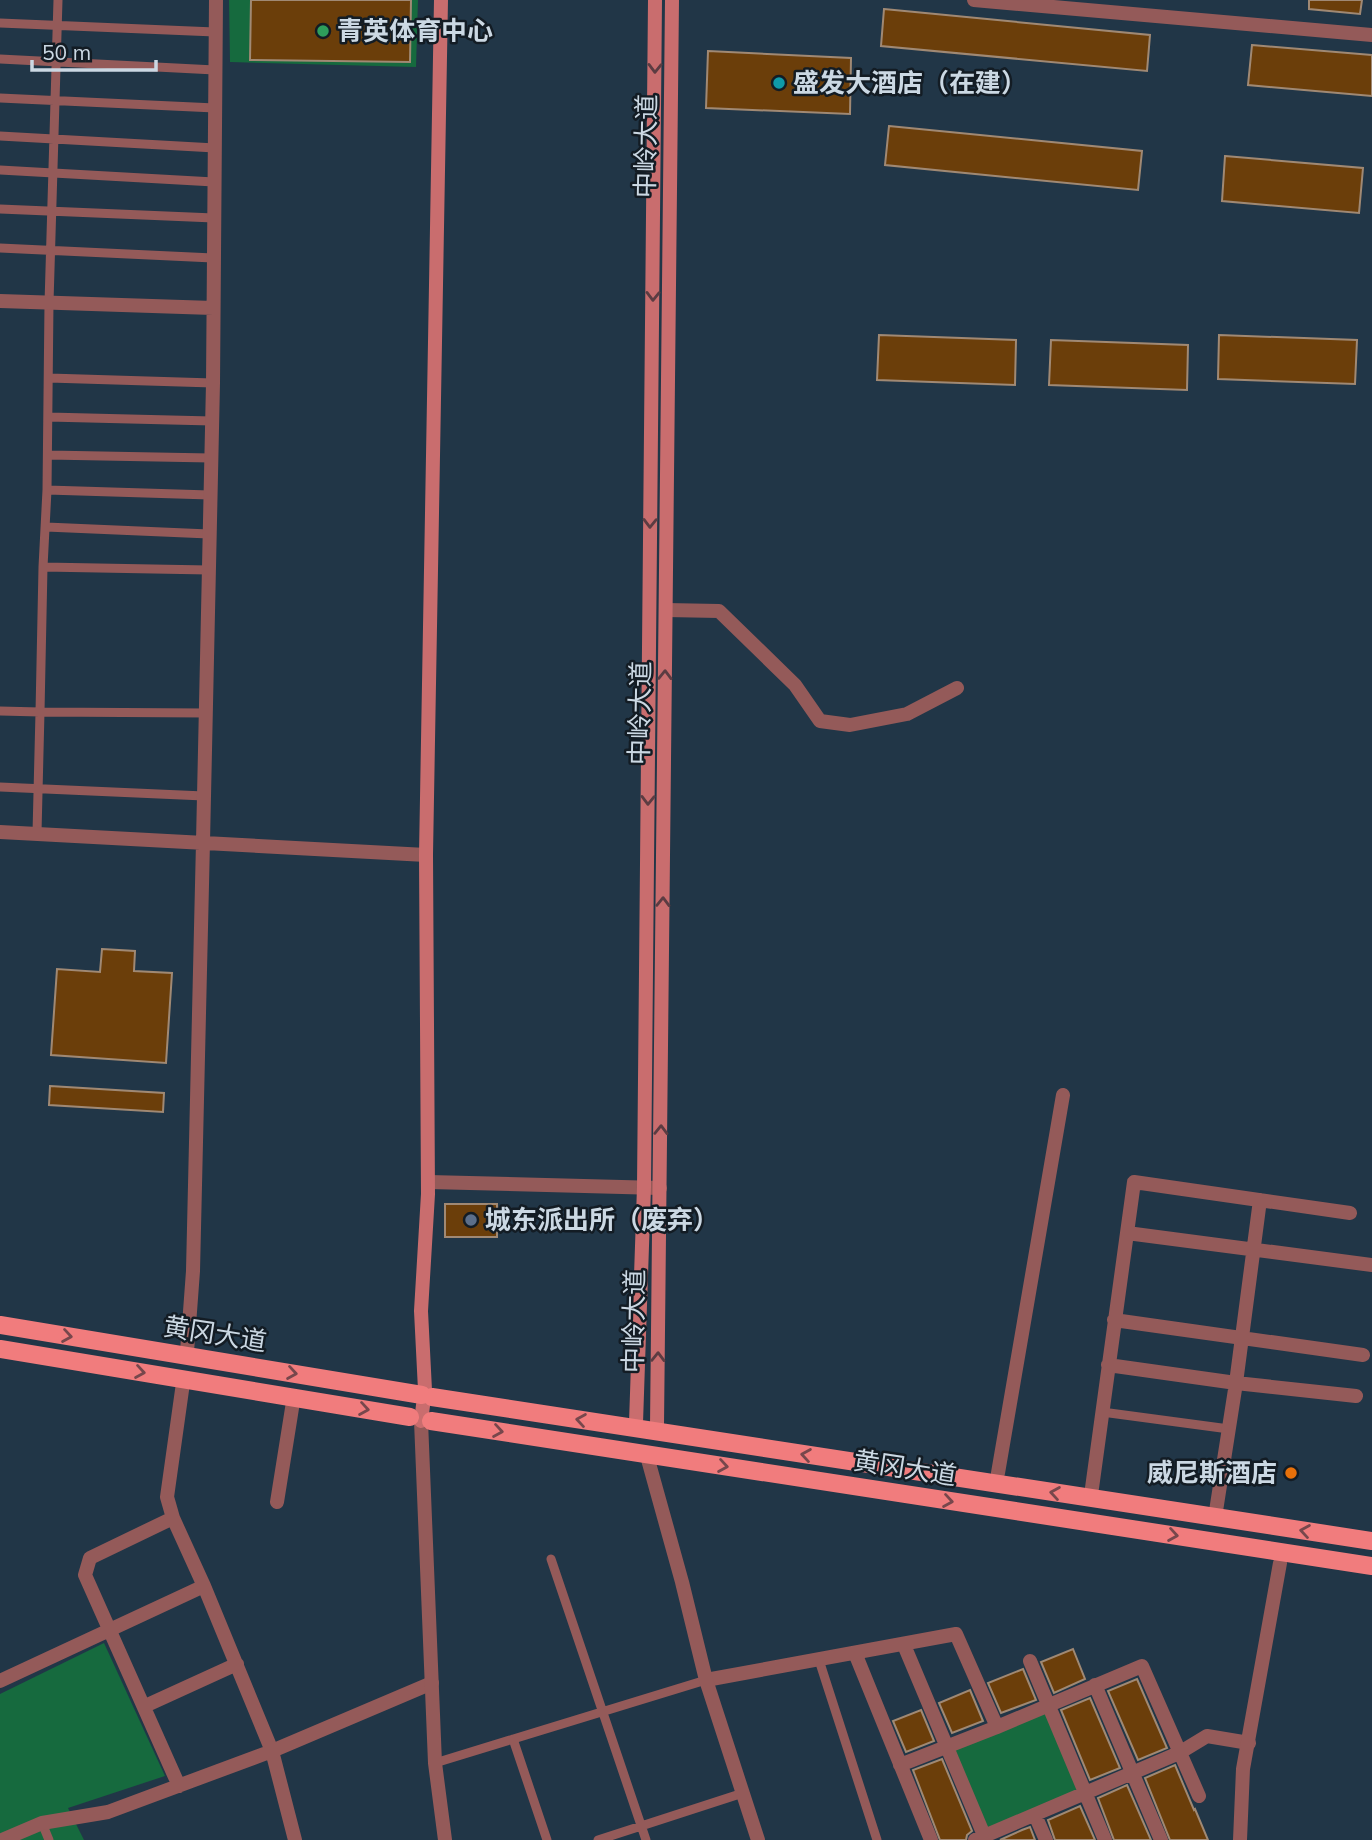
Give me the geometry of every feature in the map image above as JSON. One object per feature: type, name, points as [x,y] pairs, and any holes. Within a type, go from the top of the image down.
[{"type":"main road","points":[[421,1420],[425,1390],[421,1311],[429,1182],[426,855],[441,0]]},
{"type":"main road","name":"中岭大道","points":[[636,1423],[644,1187],[655,0]]},
{"type":"main road","name":"中岭大道","points":[[657,1426],[672,0]]},
{"type":"main road","name":"黄冈大道","points":[[0,1325],[427,1396],[1372,1541]]},
{"type":"main road","name":"黄冈大道","points":[[0,1349],[421,1420],[1372,1566]]},
{"type":"street","points":[[187,1352],[193,1271],[206,713],[216,0]]},
{"type":"street","points":[[974,0],[1372,36]]},
{"type":"street","points":[[0,301],[213,308]]},
{"type":"street","points":[[666,610],[719,611],[795,685],[820,721],[850,725],[907,714],[957,688]]},
{"type":"street","points":[[0,832],[426,855]]},
{"type":"street","points":[[998,1472],[1063,1096]]},
{"type":"street","points":[[429,1182],[660,1188]]},
{"type":"street","points":[[1092,1488],[1134,1182],[1350,1213]]},
{"type":"street","points":[[1216,1511],[1260,1200]]},
{"type":"street","points":[[1127,1233],[1372,1265]]},
{"type":"street","points":[[1115,1320],[1363,1355]]},
{"type":"street","points":[[1108,1365],[1356,1396]]},
{"type":"street","points":[[183,1383],[167,1497],[173,1518],[272,1751],[295,1840]]},
{"type":"street","points":[[277,1502],[293,1402]]},
{"type":"street","points":[[421,1420],[435,1763],[445,1840]]},
{"type":"street","points":[[647,1456],[706,1680],[758,1840]]},
{"type":"street","points":[[173,1518],[90,1558],[85,1575],[179,1786]]},
{"type":"street","points":[[1240,1840],[1243,1769],[1280,1563]]},
{"type":"street","points":[[0,1681],[204,1586]]},
{"type":"street","points":[[706,1680],[956,1634],[997,1727]]},
{"type":"street","points":[[904,1645],[982,1839],[1180,1753],[1207,1736],[1249,1743]]},
{"type":"street","points":[[855,1653],[931,1840]]},
{"type":"street","points":[[1030,1661],[1105,1840]]},
{"type":"street","points":[[145,1706],[237,1664]]},
{"type":"street","points":[[900,1765],[1142,1666],[1199,1796]]},
{"type":"street","points":[[2,1840],[42,1823],[108,1812],[272,1751],[432,1683]]},
{"type":"street","points":[[1095,1685],[1161,1840]]},
{"type":"street","points":[[1035,1815],[1046,1840]]},
{"type":"lane","points":[[37,833],[58,0]]},
{"type":"lane","points":[[0,23],[215,32]]},
{"type":"lane","points":[[0,59],[215,69]]},
{"type":"lane","points":[[0,98],[215,108]]},
{"type":"lane","points":[[0,136],[215,148]]},
{"type":"lane","points":[[0,170],[214,182]]},
{"type":"lane","points":[[0,209],[214,218]]},
{"type":"lane","points":[[0,248],[213,258]]},
{"type":"lane","points":[[49,378],[212,383]]},
{"type":"lane","points":[[48,416],[212,421]]},
{"type":"lane","points":[[48,455],[211,458]]},
{"type":"lane","points":[[47,490],[210,495]]},
{"type":"lane","points":[[46,527],[209,534]]},
{"type":"lane","points":[[43,567],[209,570]]},
{"type":"lane","points":[[0,711],[206,713]]},
{"type":"lane","points":[[0,787],[204,796]]},
{"type":"lane","points":[[1102,1412],[1229,1429]]},
{"type":"lane","points":[[551,1559],[646,1840]]},
{"type":"lane","points":[[819,1660],[877,1840]]},
{"type":"lane","points":[[435,1763],[706,1680]]},
{"type":"lane","points":[[513,1739],[547,1840]]},
{"type":"lane","points":[[597,1840],[743,1793]]},
{"type":"lane","points":[[42,1823],[49,1840]]},
{"type":"green space","name":"青英体育中心","points":[[229,0],[418,0],[416,67],[230,62]]},
{"type":"green space","points":[[104,1643],[165,1776],[68,1808],[84,1840],[0,1840],[0,1694]]},
{"type":"green space","points":[[1048,1705],[1086,1793],[984,1836],[946,1747]]},
{"type":"building","name":"青英体育中心","points":[[251,0],[411,0],[410,62],[250,60]]},
{"type":"building","points":[[1309,0],[1362,0],[1360,14],[1309,9]]},
{"type":"building","points":[[884,9],[1150,35],[1147,71],[881,46]]},
{"type":"building","points":[[1252,45],[1372,55],[1372,96],[1248,85]]},
{"type":"building","name":"盛发大酒店（在建）","points":[[708,51],[851,58],[850,114],[706,108]]},
{"type":"building","points":[[889,126],[1142,151],[1138,190],[885,165]]},
{"type":"building","points":[[1225,156],[1363,168],[1359,213],[1222,201]]},
{"type":"building","points":[[879,335],[1016,340],[1015,385],[877,380]]},
{"type":"building","points":[[1219,335],[1357,340],[1355,384],[1218,379]]},
{"type":"building","points":[[1051,340],[1188,345],[1187,390],[1049,385]]},
{"type":"building","points":[[102,949],[135,951],[134,971],[172,973],[166,1063],[51,1055],[57,969],[100,972]]},
{"type":"building","points":[[50,1086],[164,1093],[163,1112],[49,1105]]},
{"type":"building","name":"城东派出所（废弃）","points":[[445,1204],[497,1204],[497,1237],[445,1237]]},
{"type":"building","points":[[1073,1649],[1085,1679],[1054,1693],[1041,1662]]},
{"type":"building","points":[[1023,1669],[1036,1700],[1001,1713],[988,1683]]},
{"type":"building","points":[[1137,1679],[1167,1748],[1138,1760],[1108,1691]]},
{"type":"building","points":[[970,1690],[983,1721],[952,1733],[939,1703]]},
{"type":"building","points":[[1090,1698],[1120,1768],[1090,1780],[1061,1710]]},
{"type":"building","points":[[921,1710],[934,1741],[906,1752],[893,1721]]},
{"type":"building","points":[[942,1759],[972,1831],[966,1840],[940,1840],[913,1770]]},
{"type":"building","points":[[1175,1765],[1208,1840],[1170,1840],[1145,1778]]},
{"type":"building","points":[[1127,1785],[1151,1840],[1114,1840],[1098,1798]]},
{"type":"building","points":[[1080,1806],[1095,1840],[1055,1840],[1048,1820]]},
{"type":"building","points":[[1030,1827],[1035,1840],[1000,1840],[1022,1830]]},
{"type":"place","name":"青英体育中心","points":[[323,31]]},
{"type":"place","name":"盛发大酒店（在建）","points":[[779,83]]},
{"type":"place","name":"城东派出所（废弃）","points":[[471,1220]]},
{"type":"place","name":"威尼斯酒店","points":[[1291,1473]]}]
